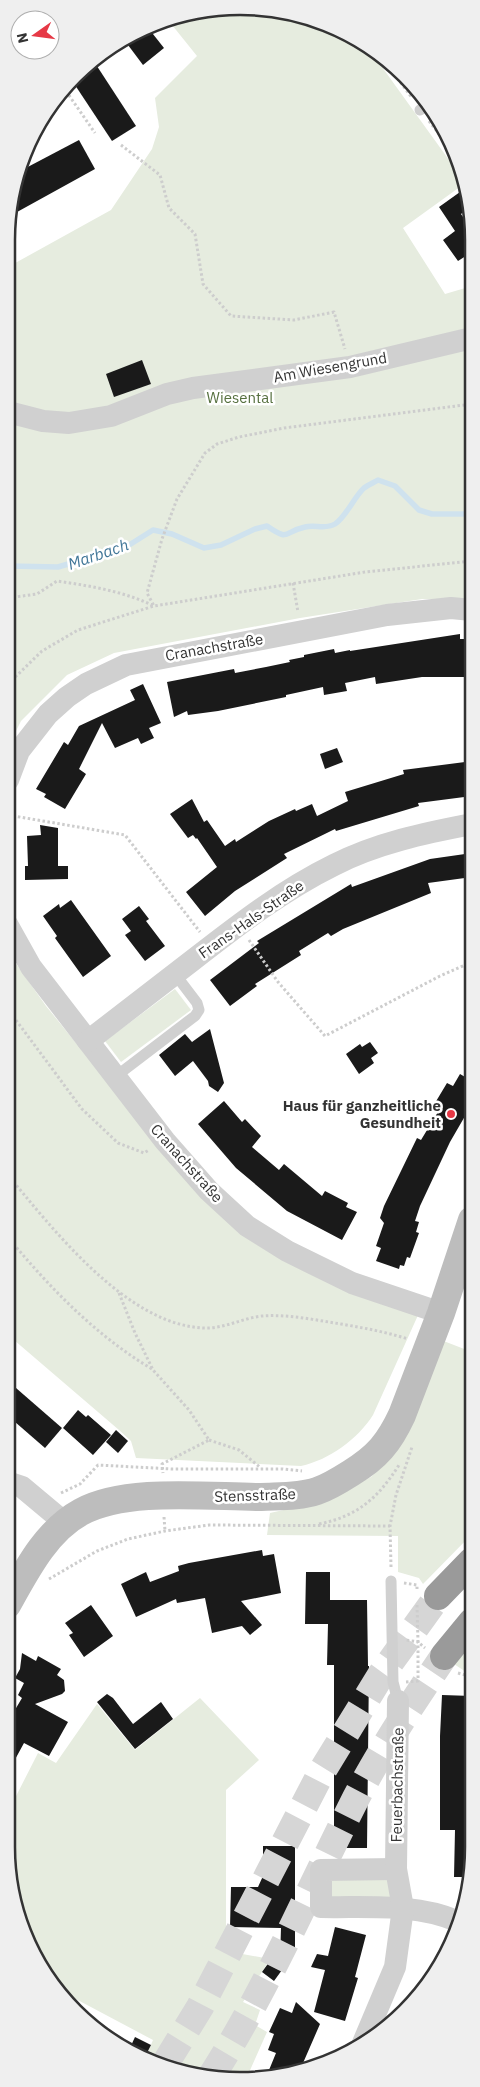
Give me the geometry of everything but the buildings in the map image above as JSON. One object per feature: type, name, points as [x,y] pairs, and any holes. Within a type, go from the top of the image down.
[{"type":"highway","points":[[424,1598],[465,1566]]},
{"type":"highway","points":[[442,1660],[465,1631]]},
{"type":"street","name":"Am Wiesengrund","points":[[15,415],[38,425],[69,424],[111,416],[167,394],[193,388],[350,366],[465,340]]},
{"type":"street","name":"Cranachstraße","points":[[15,762],[19,751],[48,714],[67,697],[106,672],[126,664],[302,630],[418,611],[451,608],[465,609]]},
{"type":"street","name":"Frans-Hals-Straße","points":[[88,1041],[258,910],[293,887],[336,864],[384,845],[430,832],[465,825]]},
{"type":"street","name":"Cranachstraße","points":[[15,938],[31,967],[165,1141],[209,1191],[241,1220],[286,1251],[352,1283],[441,1313]]},
{"type":"street","name":"Stensstraße","points":[[15,1590],[35,1556],[65,1523],[81,1512],[103,1502],[131,1497],[294,1496],[316,1491],[338,1481],[377,1455],[395,1430],[441,1313],[465,1241]]},
{"type":"street","points":[[15,1485],[22,1487],[65,1523]]},
{"type":"street","name":"Feuerbachstraße","points":[[367,2032],[395,1967],[403,1908],[396,1869],[395,1692]]},
{"type":"street","points":[[396,1869],[321,1870],[321,1907],[403,1908],[437,1912],[453,1919]]},
{"type":"lane","points":[[115,1077],[195,1016],[199,1010],[175,974]]},
{"type":"lane","points":[[392,1581],[391,1636],[395,1692]]},
{"type":"path","points":[[69,94],[95,132]]},
{"type":"path","points":[[121,145],[160,175],[169,208],[195,234],[203,284],[230,316],[294,320],[334,312],[350,366]]},
{"type":"path","points":[[154,606],[147,594],[162,539],[177,499],[205,453],[228,440],[284,428],[465,405]]},
{"type":"path","points":[[15,677],[42,651],[78,630],[154,606],[374,570],[465,562]]},
{"type":"path","points":[[15,597],[37,594],[57,581],[107,589],[136,597],[154,606]]},
{"type":"path","points":[[292,583],[302,630]]},
{"type":"path","points":[[15,816],[125,835],[197,928]]},
{"type":"path","points":[[249,940],[278,982],[325,1036],[440,976],[465,965]]},
{"type":"path","points":[[15,1019],[82,1108],[118,1143],[144,1153],[165,1141]]},
{"type":"path","points":[[15,1183],[44,1217],[97,1272],[119,1292],[160,1317],[176,1323],[206,1328],[232,1324],[261,1316],[298,1317],[391,1334],[411,1340]]},
{"type":"path","points":[[15,1246],[76,1312],[134,1359],[153,1370]]},
{"type":"path","points":[[119,1292],[135,1333],[153,1370],[189,1410],[209,1440],[240,1450],[262,1469]]},
{"type":"path","points":[[311,1526],[336,1521],[356,1512],[377,1496],[386,1486],[415,1439],[396,1495],[390,1526],[392,1581],[417,1585],[424,1598],[418,1642],[418,1681],[395,1692]]},
{"type":"path","points":[[162,1464],[209,1440]]},
{"type":"path","points":[[49,1579],[97,1551],[128,1538],[209,1526],[390,1526]]},
{"type":"path","points":[[391,1636],[418,1642],[442,1660],[465,1673]]},
{"type":"green space","name":"Wiesental","points":[[225,15],[255,15],[284,19],[312,27],[340,38],[377,61],[451,163],[459,188],[403,228],[445,294],[465,288],[465,599],[422,599],[300,618],[114,653],[67,675],[21,721],[15,733],[15,263],[111,210],[152,149],[159,127],[155,98],[197,56],[173,26],[196,19]]},
{"type":"green space","points":[[15,962],[46,1006],[153,1138],[240,1232],[419,1313],[373,1415],[367,1424],[342,1447],[312,1463],[301,1466],[136,1458],[131,1441],[15,1341]]},
{"type":"green space","points":[[175,989],[191,1010],[121,1062],[105,1041]]},
{"type":"green space","points":[[441,1340],[465,1349],[465,1541],[423,1584],[419,1578],[398,1572],[398,1536],[267,1535],[270,1513],[324,1501],[371,1477],[398,1448]]},
{"type":"green space","points":[[465,1653],[465,1671],[454,1664]]},
{"type":"green space","points":[[200,1698],[259,1760],[226,1790],[226,1951],[270,1959],[243,2002],[260,2010],[255,2025],[267,2032],[249,2072],[225,2072],[196,2068],[148,2052],[153,2040],[74,1998],[61,1984],[38,1947],[27,1919],[19,1891],[15,1862],[15,1798],[38,1753],[56,1763],[97,1704],[135,1750]]},
{"type":"green space","points":[[396,1869],[403,1908],[321,1907],[321,1870]]},
{"type":"waterway","name":"Marbach","points":[[15,566],[58,567],[126,547],[153,530],[172,534],[204,548],[221,545],[255,529],[267,526],[283,535],[309,526],[331,526],[343,517],[364,488],[378,480],[395,486],[419,510],[432,514],[465,514]]},
{"type":"tunnel","points":[[168,2060],[200,2007],[321,1773],[381,1675],[438,1596]]},
{"type":"tunnel","points":[[215,2071],[251,2009],[366,1779],[398,1725],[444,1656]]},
{"type":"place","name":"Haus für ganzheitliche Gesundheit","points":[[451,1114]]}]
